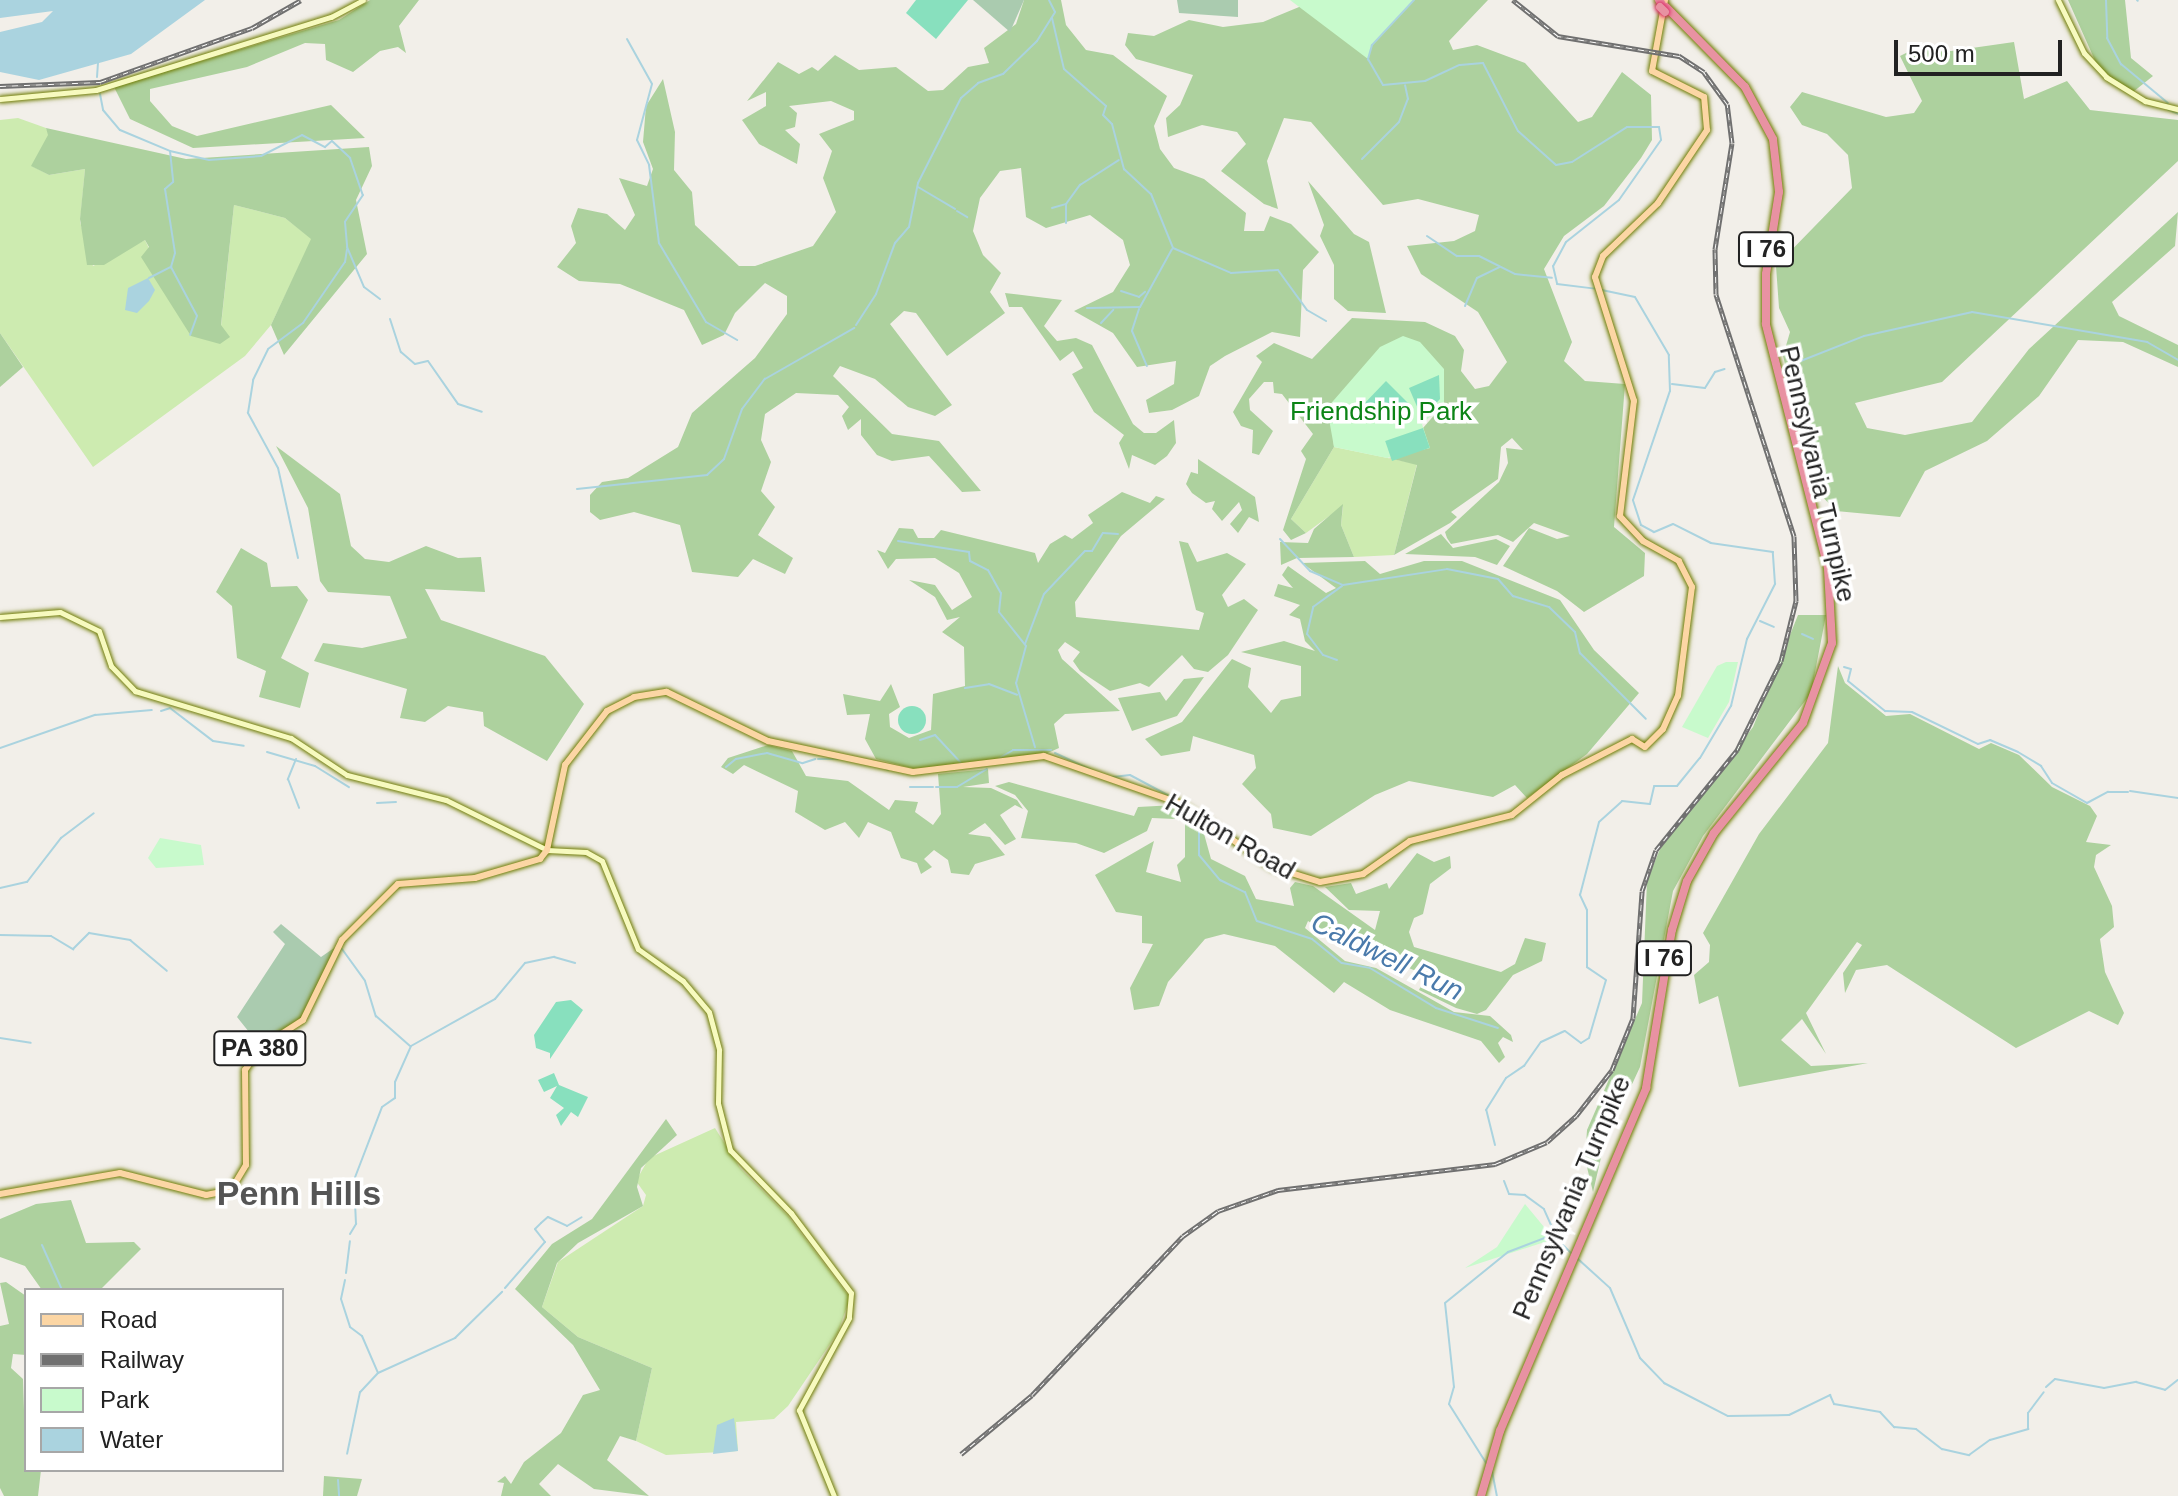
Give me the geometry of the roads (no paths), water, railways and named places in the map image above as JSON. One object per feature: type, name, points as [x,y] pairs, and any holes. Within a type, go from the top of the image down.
[{"type":"highway","name":"Pennsylvania Turnpike","points":[[1479,1496],[1500,1431],[1650,1075],[1670,939],[1687,881],[1714,833],[1797,732],[1822,685],[1833,632],[1827,570],[1763,327],[1761,280],[1775,187],[1768,136],[1743,90],[1661,4]]},
{"type":"main road","points":[[0,99],[96,90],[331,17],[363,0]]},
{"type":"main road","points":[[2058,0],[2084,53],[2106,77],[2145,101],[2178,109]]},
{"type":"main road","name":"Hulton Road","points":[[547,850],[557,786],[575,748],[615,704],[660,691],[768,741],[907,771],[982,768],[1044,756],[1179,803],[1272,867],[1315,881],[1363,874],[1410,841],[1512,815],[1574,768],[1633,738],[1645,747],[1663,729],[1678,696],[1692,587],[1679,561],[1643,541],[1620,516],[1634,401],[1596,284],[1603,256],[1658,203],[1707,130],[1704,97],[1652,71],[1661,4]]},
{"type":"main road","points":[[0,617],[60,612],[99,631],[116,676],[135,691],[295,739],[347,775],[446,800],[547,850],[586,852],[602,861],[638,949],[703,1002],[718,1044],[717,1096],[727,1144],[849,1288],[851,1314],[799,1410],[834,1496]]},
{"type":"main road","name":"PA 380","points":[[0,1194],[120,1173],[206,1195],[231,1190],[246,1165],[245,1070],[261,1047],[303,1020],[335,950],[380,897],[403,883],[520,868],[547,850]]},
{"type":"water","points":[[0,0],[205,0],[131,54],[39,80],[0,72],[0,32],[42,22],[53,11],[0,18]]},
{"type":"water","points":[[148,278],[155,290],[149,301],[137,313],[125,310],[128,288]]},
{"type":"water","points":[[734,1418],[738,1451],[713,1454],[717,1425]]},
{"type":"waterway","points":[[856,325],[876,294],[895,243],[909,227],[918,183],[961,98],[978,83],[1003,74],[1037,41],[1055,12],[1049,0]]},
{"type":"waterway","points":[[1414,0],[1372,45],[1368,59],[1383,85],[1425,81],[1460,65],[1483,63],[1518,131],[1556,165],[1572,162],[1627,127],[1659,127],[1661,140],[1619,200],[1566,242],[1553,266],[1557,284],[1595,289]]},
{"type":"waterway","points":[[2106,0],[2107,38],[2121,64],[2168,103]]},
{"type":"waterway","points":[[1052,18],[1064,69],[1106,106],[1103,115],[1112,124],[1124,169],[1151,194],[1173,248],[1231,273],[1278,270],[1307,310],[1326,321]]},
{"type":"waterway","points":[[627,39],[652,84],[637,140],[649,165],[659,243],[706,322],[737,340]]},
{"type":"waterway","points":[[97,77],[98,63]]},
{"type":"waterway","points":[[1362,159],[1399,122],[1408,99],[1405,85]]},
{"type":"waterway","points":[[100,94],[103,110],[120,130],[170,151],[173,182],[165,189],[175,253],[171,267],[197,316],[190,335]]},
{"type":"waterway","points":[[2167,109],[2178,114]]},
{"type":"waterway","points":[[170,151],[209,160],[261,156],[302,135],[325,147],[332,141],[350,158],[363,195],[345,222],[347,247],[364,287],[380,299]]},
{"type":"waterway","points":[[1052,208],[1066,204],[1080,185],[1119,160]]},
{"type":"waterway","points":[[918,187],[955,209]]},
{"type":"waterway","points":[[1066,204],[1066,223]]},
{"type":"waterway","points":[[957,211],[967,217]]},
{"type":"waterway","points":[[1427,236],[1457,256],[1479,256],[1515,274],[1552,278]]},
{"type":"waterway","points":[[298,558],[278,468],[248,413],[253,380],[268,349],[303,323],[345,262],[347,249]]},
{"type":"waterway","points":[[1087,308],[1140,307],[1172,249]]},
{"type":"waterway","points":[[149,278],[171,267]]},
{"type":"waterway","points":[[1465,306],[1477,278],[1500,267]]},
{"type":"waterway","points":[[1495,1145],[1486,1110],[1506,1078],[1524,1066],[1541,1042],[1565,1031],[1581,1043],[1589,1038],[1606,980],[1587,967],[1587,910],[1580,895],[1599,822],[1622,801],[1650,804],[1654,786],[1677,786],[1700,758],[1731,706],[1747,639],[1775,584],[1773,552],[1711,543],[1673,524],[1654,532],[1641,525],[1633,500],[1670,391],[1669,355],[1635,297],[1602,290]]},
{"type":"waterway","points":[[1121,291],[1139,297],[1145,292]]},
{"type":"waterway","points":[[1139,309],[1132,331],[1147,366]]},
{"type":"waterway","points":[[1101,323],[1113,310]]},
{"type":"waterway","points":[[1793,364],[1864,336],[1972,312],[2147,342],[2178,360]]},
{"type":"waterway","points":[[390,319],[401,352],[415,364],[428,361],[458,404],[482,412]]},
{"type":"waterway","points":[[577,489],[707,475],[724,459],[742,409],[765,379],[854,328]]},
{"type":"waterway","points":[[1672,384],[1705,388],[1715,372],[1725,369]]},
{"type":"waterway","points":[[1025,644],[1044,594],[1085,551],[1092,551],[1103,533],[1118,534]]},
{"type":"waterway","points":[[1280,539],[1310,571],[1343,585],[1447,569],[1498,579],[1513,596],[1549,607],[1575,632],[1580,653],[1646,719]]},
{"type":"waterway","points":[[898,541],[969,552],[970,561],[988,570],[1001,593],[999,612],[1026,646],[1016,683],[1035,747]]},
{"type":"waterway","points":[[1337,660],[1323,655],[1307,634],[1313,607],[1342,586]]},
{"type":"waterway","points":[[1760,621],[1774,627]]},
{"type":"waterway","points":[[1802,634],[1813,639]]},
{"type":"waterway","points":[[1844,667],[1851,669],[1848,681],[1885,711],[1912,712],[1978,744],[1990,740],[2018,752],[2041,766],[2052,783],[2087,803],[2108,792],[2128,792]]},
{"type":"waterway","points":[[965,688],[989,684],[1017,695]]},
{"type":"waterway","points":[[161,711],[170,708],[213,741],[244,746]]},
{"type":"waterway","points":[[0,748],[95,715],[152,710]]},
{"type":"waterway","points":[[920,740],[935,735],[963,765]]},
{"type":"waterway","name":"Caldwell Run","points":[[996,760],[1013,750],[1051,750]]},
{"type":"waterway","points":[[267,752],[315,766],[349,787]]},
{"type":"waterway","name":"Caldwell Run","points":[[726,767],[736,759],[767,753],[803,763],[815,759]]},
{"type":"waterway","name":"Caldwell Run","points":[[1055,753],[1092,770]]},
{"type":"waterway","points":[[296,759],[288,779],[299,808]]},
{"type":"waterway","name":"Caldwell Run","points":[[818,759],[838,759]]},
{"type":"waterway","name":"Caldwell Run","points":[[936,787],[957,787],[987,769]]},
{"type":"waterway","name":"Caldwell Run","points":[[1113,777],[1130,775],[1181,802]]},
{"type":"waterway","name":"Caldwell Run","points":[[910,787],[933,787]]},
{"type":"waterway","points":[[2130,791],[2178,798]]},
{"type":"waterway","points":[[377,803],[396,802]]},
{"type":"waterway","name":"Caldwell Run","points":[[1184,811],[1199,828],[1199,855],[1220,880],[1245,892],[1257,921],[1312,939],[1342,963],[1370,968],[1436,1008],[1498,1028]]},
{"type":"waterway","points":[[0,888],[27,882],[61,838],[94,813]]},
{"type":"waterway","points":[[0,935],[51,936],[73,949],[89,933],[130,940],[167,971]]},
{"type":"waterway","points":[[342,949],[365,981],[376,1016],[410,1046]]},
{"type":"waterway","points":[[411,1046],[495,999],[525,963],[554,957],[575,963]]},
{"type":"waterway","points":[[0,1038],[31,1043]]},
{"type":"waterway","points":[[350,1234],[356,1224],[354,1180],[382,1107],[395,1098],[395,1082],[411,1046]]},
{"type":"waterway","points":[[1488,1466],[1449,1404],[1454,1387],[1445,1303],[1508,1252],[1555,1234],[1544,1209],[1525,1195],[1509,1194],[1504,1181]]},
{"type":"waterway","points":[[505,1288],[545,1242],[535,1229],[541,1223],[548,1217],[567,1226],[582,1217]]},
{"type":"waterway","points":[[346,1273],[350,1241]]},
{"type":"waterway","points":[[42,1245],[61,1288]]},
{"type":"waterway","points":[[1563,1245],[1573,1255]]},
{"type":"waterway","points":[[1578,1259],[1610,1288],[1640,1358],[1664,1383],[1728,1416],[1789,1415],[1830,1395],[1834,1404],[1880,1412],[1894,1427],[1916,1429],[1942,1449],[1969,1455],[1990,1440],[2028,1429],[2028,1413],[2044,1392]]},
{"type":"waterway","points":[[345,1280],[341,1299],[350,1327],[362,1336],[378,1373],[360,1392],[347,1454]]},
{"type":"waterway","points":[[378,1373],[455,1338],[502,1292]]},
{"type":"waterway","points":[[2046,1387],[2055,1379],[2104,1388],[2136,1382],[2165,1390],[2178,1380]]},
{"type":"waterway","points":[[1492,1471],[1497,1496]]},
{"type":"waterway","points":[[338,1480],[339,1496]]},
{"type":"railway","points":[[0,86],[100,82],[252,28],[301,0]]},
{"type":"railway","points":[[961,1454],[1032,1395],[1183,1236],[1218,1211],[1278,1190],[1495,1164],[1547,1142],[1576,1116],[1612,1070],[1633,1018],[1642,891],[1656,850],[1737,750],[1781,661],[1796,601],[1794,536],[1716,294],[1715,249],[1732,143],[1727,104],[1704,72],[1679,56],[1558,36],[1513,0]]},
{"type":"district","name":"Penn Hills","points":[[299,1194]]},
{"type":"park label","name":"Friendship Park","points":[[1381,412]]}]
